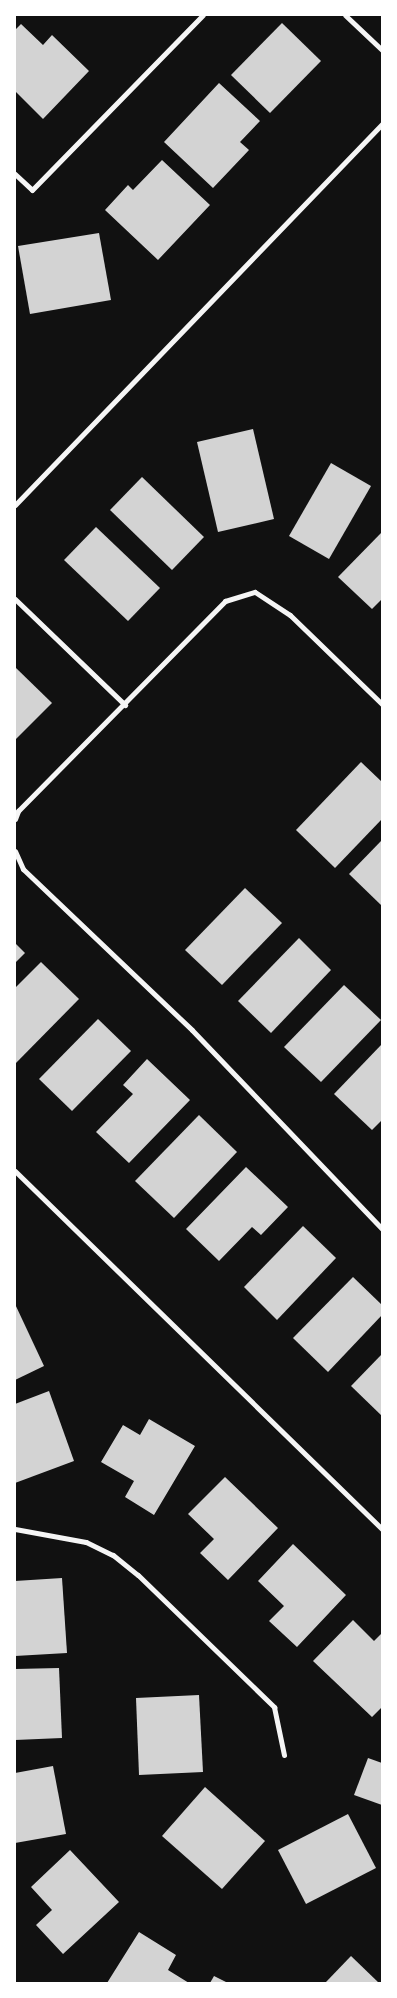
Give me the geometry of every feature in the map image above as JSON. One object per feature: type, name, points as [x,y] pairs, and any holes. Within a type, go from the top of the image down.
[{"type":"street","points":[[15,174],[32,190],[203,15]]},
{"type":"street","points":[[345,15],[382,50]]},
{"type":"street","points":[[15,505],[382,124]]},
{"type":"street","points":[[15,819],[18,810],[125,705],[225,602],[255,592],[290,615],[382,704]]},
{"type":"street","points":[[15,599],[125,705]]},
{"type":"street","points":[[15,850],[23,869],[192,1030],[382,1229]]},
{"type":"street","points":[[15,1171],[382,1530]]},
{"type":"street","points":[[15,1529],[86,1542],[113,1555],[138,1575],[274,1707],[284,1755]]},
{"type":"building","points":[[282,23],[321,61],[270,113],[231,75]]},
{"type":"building","points":[[21,24],[43,45],[52,35],[89,71],[43,119],[15,91],[15,30]]},
{"type":"building","points":[[219,83],[260,121],[240,142],[249,150],[213,188],[164,142]]},
{"type":"building","points":[[162,160],[210,205],[158,260],[105,210],[128,185],[133,190]]},
{"type":"building","points":[[99,233],[111,300],[30,314],[18,246]]},
{"type":"building","points":[[253,429],[274,519],[218,532],[197,442]]},
{"type":"building","points":[[331,463],[371,486],[329,559],[289,536]]},
{"type":"building","points":[[142,477],[204,537],[172,570],[110,510]]},
{"type":"building","points":[[96,527],[160,588],[128,621],[64,560]]},
{"type":"building","points":[[382,532],[382,599],[372,609],[338,577]]},
{"type":"building","points":[[15,667],[52,703],[15,740]]},
{"type":"building","points":[[361,762],[382,782],[382,819],[335,868],[296,830]]},
{"type":"building","points":[[382,840],[382,906],[349,874]]},
{"type":"building","points":[[245,888],[282,923],[222,985],[185,950]]},
{"type":"building","points":[[299,938],[331,970],[271,1033],[238,1001]]},
{"type":"building","points":[[15,943],[25,953],[15,963]]},
{"type":"building","points":[[41,962],[79,999],[15,1064],[15,988]]},
{"type":"building","points":[[344,985],[381,1020],[321,1082],[284,1047]]},
{"type":"building","points":[[98,1019],[131,1051],[72,1111],[39,1079]]},
{"type":"building","points":[[382,1044],[382,1120],[372,1130],[334,1094]]},
{"type":"building","points":[[147,1059],[190,1100],[129,1163],[96,1132],[133,1094],[123,1085]]},
{"type":"building","points":[[199,1115],[237,1152],[174,1218],[135,1181]]},
{"type":"building","points":[[246,1167],[288,1207],[261,1235],[252,1227],[219,1261],[186,1229]]},
{"type":"building","points":[[303,1226],[336,1258],[277,1320],[244,1287]]},
{"type":"building","points":[[353,1277],[382,1305],[382,1315],[328,1372],[293,1338]]},
{"type":"building","points":[[15,1304],[44,1366],[15,1380]]},
{"type":"building","points":[[382,1354],[382,1416],[351,1386]]},
{"type":"building","points":[[49,1391],[74,1461],[15,1483],[15,1404]]},
{"type":"building","points":[[149,1419],[195,1446],[154,1515],[125,1497],[134,1481],[101,1462],[123,1425],[140,1435]]},
{"type":"building","points":[[225,1477],[278,1528],[228,1580],[200,1553],[214,1539],[188,1514]]},
{"type":"building","points":[[293,1544],[346,1595],[297,1647],[269,1621],[284,1606],[258,1581]]},
{"type":"building","points":[[62,1578],[67,1653],[15,1656],[15,1581]]},
{"type":"building","points":[[353,1620],[374,1641],[382,1633],[382,1707],[372,1717],[313,1661]]},
{"type":"building","points":[[59,1668],[62,1738],[15,1740],[15,1669]]},
{"type":"building","points":[[199,1695],[203,1772],[139,1775],[136,1698]]},
{"type":"building","points":[[368,1758],[382,1763],[382,1805],[354,1795]]},
{"type":"building","points":[[53,1766],[66,1834],[15,1843],[15,1773]]},
{"type":"building","points":[[205,1787],[265,1841],[222,1889],[162,1836]]},
{"type":"building","points":[[348,1814],[376,1868],[306,1904],[278,1850]]},
{"type":"building","points":[[70,1850],[119,1902],[63,1954],[36,1925],[52,1910],[31,1887]]},
{"type":"building","points":[[139,1932],[176,1955],[168,1970],[189,1983],[107,1983]]},
{"type":"building","points":[[351,1956],[379,1983],[326,1982]]},
{"type":"building","points":[[214,1976],[228,1983],[210,1983]]}]
